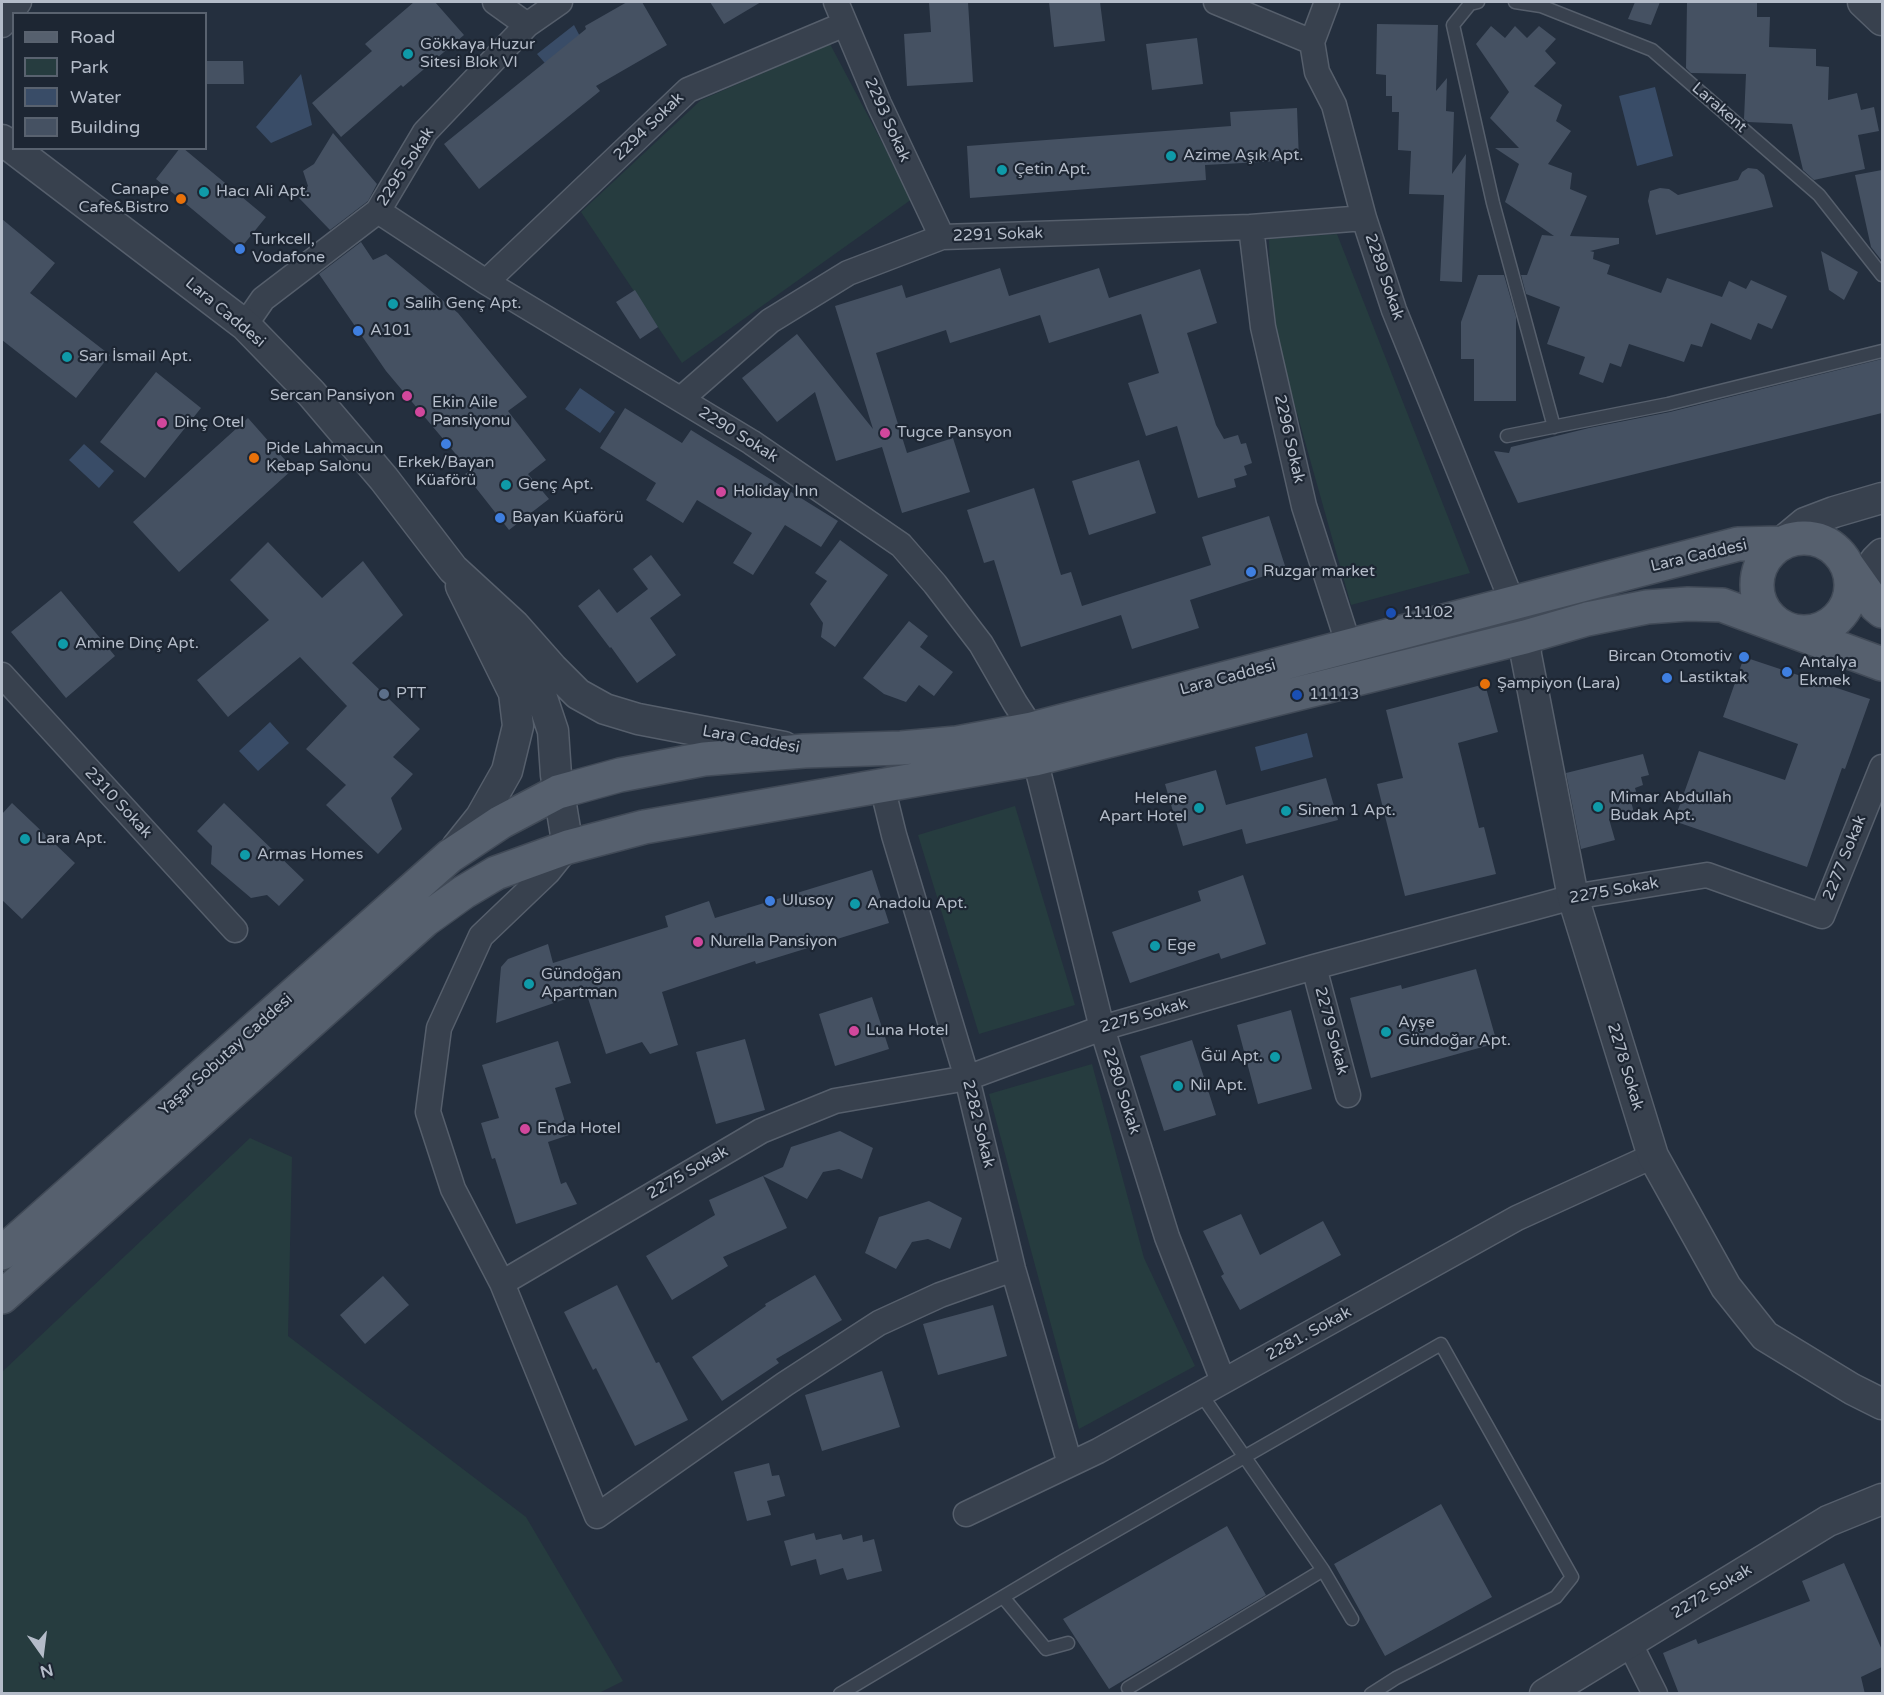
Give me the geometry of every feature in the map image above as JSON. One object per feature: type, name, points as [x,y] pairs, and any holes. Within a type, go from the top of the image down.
[{"type":"main road","name":"Lara Caddesi","points":[[804,751],[901,748],[957,743],[1034,744],[1349,646],[1738,544],[1793,533]]},
{"type":"main road","points":[[1793,533],[1799,537],[1817,539],[1834,548],[1867,583],[1836,620],[1822,628],[1806,632],[1790,630],[1776,623],[1764,612],[1757,597],[1756,581],[1760,566],[1769,552],[1793,533]]},
{"type":"main road","points":[[2,1297],[425,920],[464,892],[496,873],[568,847],[644,827],[882,786],[1034,744],[1525,637],[1587,619],[1647,607],[1688,604],[1722,605],[1882,664]]},
{"type":"main road","name":"Yaşar Sobutay Caddesi","points":[[2,1253],[450,856],[501,822],[558,792],[620,775],[704,759],[804,751]]},
{"type":"street","points":[[2,25],[19,2]]},
{"type":"street","points":[[495,2],[527,25]]},
{"type":"street","name":"2295 Sokak","points":[[245,325],[263,299],[378,211],[425,132],[527,25],[560,2]]},
{"type":"street","points":[[1216,2],[1312,42],[1327,2]]},
{"type":"street","points":[[1863,2],[1882,20]]},
{"type":"street","name":"2293 Sokak","points":[[841,13],[879,104],[942,237]]},
{"type":"street","name":"2294 Sokak","points":[[486,282],[688,90],[841,13]]},
{"type":"street","name":"2289 Sokak","points":[[1312,42],[1317,72],[1334,105],[1364,218],[1394,310],[1513,604]]},
{"type":"street","name":"Lara Caddesi","points":[[15,150],[245,325],[318,401],[384,479],[453,570],[514,625],[578,694],[605,709],[638,719],[804,751]]},
{"type":"street","name":"2290 Sokak","points":[[378,211],[486,282],[752,442],[902,545],[981,644],[1015,703],[1034,744]]},
{"type":"street","name":"2291 Sokak","points":[[681,399],[770,321],[848,273],[942,237],[1251,227],[1364,218]]},
{"type":"street","name":"2296 Sokak","points":[[1251,227],[1263,327],[1304,506],[1349,646]]},
{"type":"street","points":[[1793,533],[1834,512],[1882,498]]},
{"type":"street","points":[[453,570],[498,628],[539,689],[553,730],[558,792],[568,847],[548,872],[481,936],[439,1028],[429,1113],[453,1189],[502,1283],[597,1516],[785,1384],[879,1323],[940,1295],[1013,1269]]},
{"type":"street","points":[[450,856],[481,817],[507,771],[518,726],[514,693],[453,570]]},
{"type":"street","name":"2278 Sokak","points":[[1525,637],[1526,655],[1573,897],[1653,1156],[1726,1287],[1765,1336],[1852,1389],[1882,1404]]},
{"type":"street","name":"2310 Sokak","points":[[2,675],[235,930]]},
{"type":"street","name":"2280 Sokak","points":[[1034,744],[1101,1028],[1167,1237],[1223,1381]]},
{"type":"street","name":"2277 Sokak","points":[[1822,916],[1882,767]]},
{"type":"street","name":"2282 Sokak","points":[[882,786],[894,834],[967,1078],[1013,1269],[1070,1464]]},
{"type":"street","name":"2275 Sokak","points":[[502,1283],[761,1131],[835,1101],[967,1078],[1101,1028],[1314,967],[1573,897],[1707,875],[1822,916]]},
{"type":"street","name":"2279 Sokak","points":[[1314,967],[1348,1095]]},
{"type":"street","name":"2281. Sokak","points":[[966,1514],[1098,1451],[1517,1218],[1653,1156]]},
{"type":"street","name":"2272 Sokak","points":[[1545,1694],[1828,1521],[1882,1499]]},
{"type":"street","points":[[1629,1642],[1655,1694]]},
{"type":"lane","points":[[1478,2],[1470,4],[1453,25],[1492,203],[1554,427]]},
{"type":"lane","name":"Larakent","points":[[1515,2],[1541,6],[1652,50],[1819,195],[1882,275]]},
{"type":"lane","points":[[1507,436],[1668,404],[1882,351]]},
{"type":"lane","points":[[840,1694],[1003,1596],[1441,1344],[1558,1556],[1572,1577],[1556,1597],[1371,1694]]},
{"type":"lane","points":[[1201,1394],[1323,1570],[1352,1619]]},
{"type":"lane","points":[[1128,1688],[1323,1570]]},
{"type":"lane","points":[[1003,1596],[1046,1649],[1068,1643]]},
{"type":"green space","points":[[830,44],[912,199],[682,363],[581,212],[701,100]]},
{"type":"green space","points":[[1337,234],[1470,573],[1351,605],[1271,321],[1269,239]]},
{"type":"green space","points":[[1015,806],[1075,1005],[979,1034],[918,835]]},
{"type":"green space","points":[[1092,1064],[1144,1258],[1195,1366],[1079,1429],[989,1094]]},
{"type":"green space","points":[[250,1138],[292,1157],[288,1336],[526,1517],[623,1681],[597,1694],[2,1693],[2,1372]]},
{"type":"water","points":[[574,25],[583,42],[551,70],[537,54]]},
{"type":"water","points":[[301,74],[312,125],[271,143],[256,127]]},
{"type":"water","points":[[1655,87],[1673,156],[1637,166],[1619,96]]},
{"type":"water","points":[[580,388],[615,412],[600,433],[565,409]]},
{"type":"water","points":[[84,444],[114,471],[99,488],[69,460]]},
{"type":"water","points":[[270,722],[289,743],[258,771],[239,751]]},
{"type":"water","points":[[1307,733],[1313,757],[1261,771],[1255,747]]},
{"type":"building","points":[[414,2],[435,2],[464,35],[341,137],[312,103],[372,51],[365,44]]},
{"type":"building","points":[[627,2],[642,2],[667,45],[596,86],[600,91],[479,189],[444,144],[586,29],[585,26]]},
{"type":"building","points":[[710,2],[761,2],[724,24]]},
{"type":"building","points":[[929,2],[968,2],[973,82],[907,86],[904,34],[931,32]]},
{"type":"building","points":[[1049,2],[1100,2],[1105,41],[1054,47]]},
{"type":"building","points":[[1635,2],[1660,2],[1651,25],[1628,19]]},
{"type":"building","points":[[1687,2],[1757,2],[1757,17],[1770,17],[1769,47],[1816,49],[1816,66],[1829,67],[1828,100],[1857,93],[1861,110],[1874,107],[1879,131],[1858,135],[1865,169],[1814,180],[1803,170],[1792,124],[1748,122],[1744,119],[1746,74],[1691,73],[1686,68]]},
{"type":"building","points":[[1377,24],[1438,25],[1436,91],[1447,78],[1446,111],[1454,112],[1452,174],[1466,154],[1462,282],[1440,281],[1444,195],[1409,194],[1411,151],[1398,150],[1399,112],[1392,112],[1392,96],[1386,96],[1386,75],[1376,74]]},
{"type":"building","points":[[1491,26],[1505,38],[1515,26],[1527,38],[1539,26],[1556,39],[1545,51],[1556,63],[1534,86],[1562,105],[1556,121],[1571,131],[1548,164],[1572,173],[1570,189],[1587,196],[1570,236],[1619,238],[1619,244],[1590,251],[1594,252],[1593,259],[1610,265],[1607,274],[1661,293],[1667,278],[1722,297],[1729,281],[1746,289],[1751,280],[1787,296],[1772,329],[1758,323],[1751,340],[1711,323],[1702,347],[1691,344],[1684,362],[1629,344],[1621,367],[1610,363],[1603,383],[1579,374],[1585,357],[1547,344],[1560,307],[1526,294],[1521,275],[1527,275],[1542,235],[1554,236],[1505,202],[1519,164],[1495,148],[1519,148],[1490,118],[1509,92],[1476,44]]},
{"type":"building","points":[[1197,38],[1203,84],[1152,90],[1146,44]]},
{"type":"building","points":[[207,61],[243,61],[244,84],[207,84]]},
{"type":"building","points":[[1297,108],[1299,160],[1205,165],[1206,180],[970,198],[967,146],[1231,126],[1230,112]]},
{"type":"building","points":[[333,133],[377,184],[368,201],[330,230],[299,198],[308,186],[303,171],[314,164]]},
{"type":"building","name":"Hacı Ali Apt.","points":[[178,150],[185,150],[266,217],[240,249],[156,179]]},
{"type":"building","points":[[1748,168],[1757,169],[1764,175],[1773,207],[1656,235],[1648,201],[1650,191],[1660,188],[1669,189],[1678,195],[1738,180],[1742,172]]},
{"type":"building","points":[[1882,170],[1882,261],[1871,247],[1855,175]]},
{"type":"building","points":[[2,219],[55,263],[30,293],[110,355],[76,398],[2,340]]},
{"type":"building","points":[[361,242],[373,260],[386,254],[458,313],[527,397],[508,411],[546,460],[528,474],[549,499],[509,530],[465,474],[470,471],[386,371],[319,274]]},
{"type":"building","points":[[1821,251],[1858,272],[1844,300],[1829,290]]},
{"type":"building","points":[[1000,268],[1009,296],[1099,268],[1109,298],[1200,269],[1217,323],[1187,333],[1216,425],[1224,439],[1238,435],[1241,444],[1246,443],[1252,463],[1244,466],[1247,475],[1234,479],[1236,487],[1198,498],[1177,426],[1146,436],[1128,383],[1159,373],[1141,314],[1049,343],[1040,315],[950,343],[946,330],[876,353],[907,453],[953,438],[970,492],[902,513],[882,447],[836,461],[815,392],[777,422],[742,378],[797,334],[873,429],[835,306],[902,285],[906,298]]},
{"type":"building","points":[[1478,275],[1504,275],[1516,317],[1516,401],[1474,401],[1474,359],[1461,359],[1461,322]]},
{"type":"building","points":[[635,290],[658,327],[640,339],[616,302]]},
{"type":"building","points":[[1882,359],[1882,413],[1518,503],[1494,451],[1509,453],[1511,447],[1670,412]]},
{"type":"building","name":"Dinç Otel","points":[[156,372],[201,408],[145,478],[100,442]]},
{"type":"building","name":"Holiday Inn","points":[[625,408],[682,443],[691,430],[838,521],[821,547],[785,525],[753,575],[733,563],[752,533],[697,500],[683,523],[646,500],[656,483],[600,448]]},
{"type":"building","points":[[248,418],[293,469],[179,572],[133,522]]},
{"type":"building","points":[[1139,460],[1156,513],[1089,535],[1072,481]]},
{"type":"building","points":[[1034,488],[1061,575],[1071,572],[1082,606],[1211,565],[1202,537],[1269,516],[1286,569],[1190,600],[1199,628],[1132,649],[1121,615],[1021,647],[994,560],[984,563],[967,510]]},
{"type":"building","points":[[840,540],[888,575],[835,647],[821,637],[823,623],[810,604],[827,581],[815,573]]},
{"type":"building","points":[[268,542],[322,598],[363,561],[403,615],[352,663],[420,729],[393,757],[413,774],[391,798],[402,829],[378,854],[326,805],[346,785],[306,749],[347,706],[300,657],[228,717],[197,680],[269,620],[230,580]]},
{"type":"building","points":[[651,555],[681,595],[650,618],[676,655],[637,683],[578,606],[599,589],[617,613],[648,589],[633,569]]},
{"type":"building","name":"Amine Dinç Apt.","points":[[61,591],[115,656],[66,698],[11,632]]},
{"type":"building","points":[[909,621],[928,636],[920,647],[953,672],[934,696],[919,685],[906,702],[884,694],[863,678]]},
{"type":"building","points":[[1744,657],[1870,699],[1845,769],[1842,768],[1807,867],[1674,821],[1699,751],[1785,780],[1798,744],[1723,717]]},
{"type":"building","points":[[1485,684],[1498,732],[1458,743],[1479,828],[1484,827],[1496,874],[1405,896],[1377,784],[1403,778],[1386,710]]},
{"type":"building","name":"Mimar Abdullah Budak Apt.","points":[[1643,754],[1649,775],[1641,777],[1643,785],[1635,788],[1638,799],[1631,801],[1634,813],[1609,819],[1615,840],[1581,849],[1566,773]]},
{"type":"building","points":[[1216,770],[1226,805],[1326,778],[1338,820],[1246,844],[1242,829],[1183,846],[1165,784]]},
{"type":"building","name":"Lara Apt.","points":[[12,803],[75,863],[22,919],[2,900],[2,814]]},
{"type":"building","name":"Armas Homes","points":[[224,803],[304,880],[279,906],[267,895],[251,898],[211,864],[212,846],[197,831]]},
{"type":"building","points":[[872,870],[889,923],[756,964],[755,961],[662,992],[678,1045],[650,1054],[642,1042],[606,1054],[586,992],[496,1023],[501,967],[508,959],[548,944],[553,963],[668,927],[665,916],[709,901],[715,918]]},
{"type":"building","points":[[1243,875],[1266,944],[1221,959],[1219,953],[1130,983],[1112,932],[1201,901],[1198,891]]},
{"type":"building","points":[[1476,969],[1497,1043],[1371,1078],[1350,998],[1401,985],[1402,989]]},
{"type":"building","name":"Luna Hotel","points":[[872,997],[889,1049],[835,1066],[819,1014]]},
{"type":"building","name":"Ğül Apt.","points":[[1291,1010],[1312,1089],[1258,1104],[1237,1025]]},
{"type":"building","points":[[745,1039],[765,1110],[716,1124],[696,1052]]},
{"type":"building","name":"Nil Apt.","points":[[1192,1040],[1216,1115],[1164,1131],[1140,1056]]},
{"type":"building","points":[[558,1041],[571,1083],[555,1088],[569,1135],[548,1142],[561,1184],[566,1182],[577,1204],[516,1224],[481,1123],[499,1118],[482,1065]]},
{"type":"building","points":[[840,1131],[873,1148],[862,1179],[839,1169],[823,1172],[807,1199],[763,1176],[787,1228],[723,1257],[728,1266],[672,1300],[646,1256],[715,1215],[709,1200],[783,1167],[791,1147]]},
{"type":"building","points":[[929,1201],[962,1218],[950,1249],[928,1239],[912,1242],[896,1269],[865,1253],[879,1217]]},
{"type":"building","points":[[1241,1214],[1260,1255],[1323,1221],[1341,1255],[1240,1310],[1221,1276],[1224,1274],[1203,1231]]},
{"type":"building","points":[[815,1275],[842,1320],[776,1359],[779,1363],[722,1401],[692,1357],[766,1306],[765,1304]]},
{"type":"building","points":[[383,1276],[409,1305],[365,1344],[340,1315]]},
{"type":"building","points":[[617,1285],[688,1420],[635,1446],[596,1368],[593,1370],[564,1312]]},
{"type":"building","points":[[993,1305],[1007,1356],[938,1375],[923,1324]]},
{"type":"building","points":[[882,1371],[900,1427],[822,1451],[805,1395]]},
{"type":"building","points":[[769,1463],[772,1476],[779,1475],[785,1496],[767,1501],[771,1515],[747,1521],[734,1472]]},
{"type":"building","points":[[1441,1504],[1492,1597],[1385,1656],[1334,1564]]},
{"type":"building","points":[[1227,1526],[1266,1595],[1109,1689],[1063,1619]]},
{"type":"building","points":[[814,1533],[816,1540],[841,1534],[843,1540],[862,1535],[863,1542],[874,1539],[882,1571],[847,1580],[843,1568],[820,1575],[816,1559],[791,1566],[784,1541]]},
{"type":"building","points":[[1844,1563],[1882,1650],[1882,1667],[1861,1677],[1865,1694],[1679,1694],[1663,1653],[1696,1639],[1698,1644],[1810,1601],[1802,1581]]},
{"type":"place","name":"Gökkaya Huzur Sitesi Blok VI","points":[[408,54]]},
{"type":"place","name":"Azime Aşık Apt.","points":[[1171,156]]},
{"type":"place","name":"Çetin Apt.","points":[[1002,170]]},
{"type":"place","name":"Hacı Ali Apt.","points":[[204,192]]},
{"type":"place","name":"Canape Cafe&Bistro","points":[[181,199]]},
{"type":"place","name":"Turkcell, Vodafone","points":[[240,249]]},
{"type":"place","name":"Salih Genç Apt.","points":[[393,304]]},
{"type":"place","name":"A101","points":[[358,331]]},
{"type":"place","name":"Sarı İsmail Apt.","points":[[67,357]]},
{"type":"place","name":"Sercan Pansiyon","points":[[407,396]]},
{"type":"place","name":"Ekin Aile Pansiyonu","points":[[420,412]]},
{"type":"place","name":"Dinç Otel","points":[[162,423]]},
{"type":"place","name":"Tugce Pansyon","points":[[885,433]]},
{"type":"place","name":"Erkek/Bayan Küaförü","points":[[446,444]]},
{"type":"place","name":"Pide Lahmacun Kebap Salonu","points":[[254,458]]},
{"type":"place","name":"Genç Apt.","points":[[506,485]]},
{"type":"place","name":"Holiday Inn","points":[[721,492]]},
{"type":"place","name":"Bayan Küaförü","points":[[500,518]]},
{"type":"place","name":"Ruzgar market","points":[[1251,572]]},
{"type":"place","name":"11102","points":[[1391,613]]},
{"type":"place","name":"Amine Dinç Apt.","points":[[63,644]]},
{"type":"place","name":"Bircan Otomotiv","points":[[1744,657]]},
{"type":"place","name":"Antalya Ekmek","points":[[1787,672]]},
{"type":"place","name":"Lastiktak","points":[[1667,678]]},
{"type":"place","name":"Şampiyon (Lara)","points":[[1485,684]]},
{"type":"place","name":"PTT","points":[[384,694]]},
{"type":"place","name":"11113","points":[[1297,695]]},
{"type":"place","name":"Mimar Abdullah Budak Apt.","points":[[1598,807]]},
{"type":"place","name":"Helene Apart Hotel","points":[[1199,808]]},
{"type":"place","name":"Sinem 1 Apt.","points":[[1286,811]]},
{"type":"place","name":"Lara Apt.","points":[[25,839]]},
{"type":"place","name":"Armas Homes","points":[[245,855]]},
{"type":"place","name":"Ulusoy","points":[[770,901]]},
{"type":"place","name":"Anadolu Apt.","points":[[855,904]]},
{"type":"place","name":"Nurella Pansiyon","points":[[698,942]]},
{"type":"place","name":"Ege","points":[[1155,946]]},
{"type":"place","name":"Gündoğan Apartman","points":[[529,984]]},
{"type":"place","name":"Luna Hotel","points":[[854,1031]]},
{"type":"place","name":"Ayşe Gündoğar Apt.","points":[[1386,1032]]},
{"type":"place","name":"Ğül Apt.","points":[[1275,1057]]},
{"type":"place","name":"Nil Apt.","points":[[1178,1086]]},
{"type":"place","name":"Enda Hotel","points":[[525,1129]]}]
